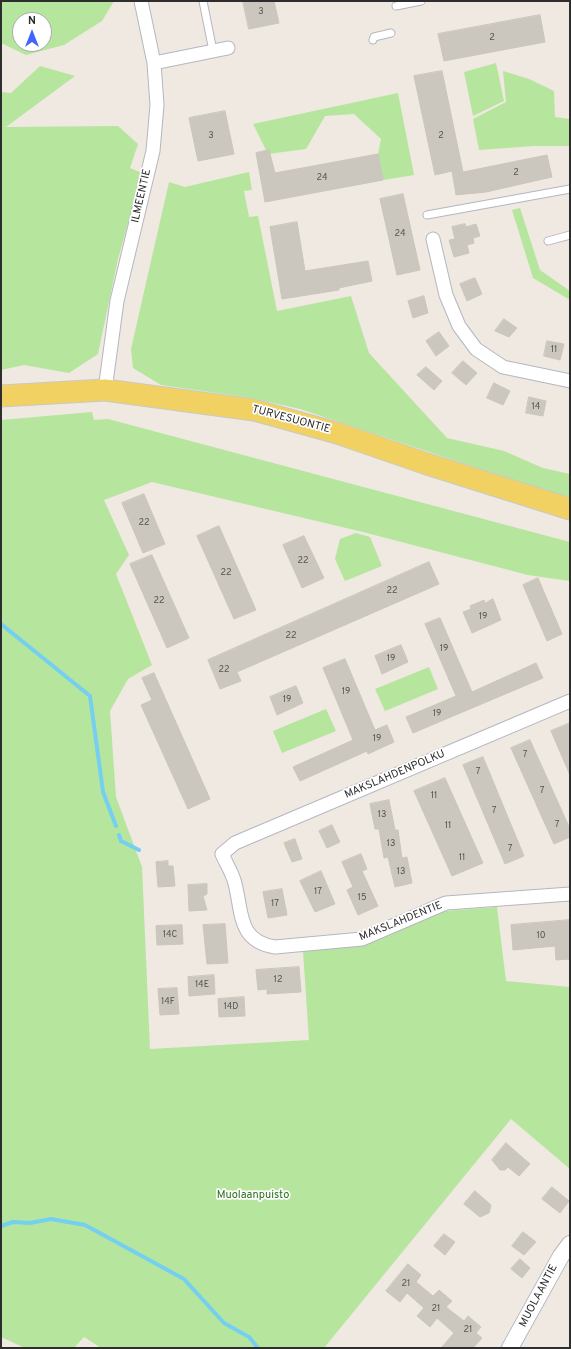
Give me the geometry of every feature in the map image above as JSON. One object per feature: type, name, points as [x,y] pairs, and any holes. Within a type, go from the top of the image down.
[{"type":"main road","name":"TURVESUONTIE","points":[[1,396],[105,390],[248,409],[294,420],[499,488],[570,509]]},
{"type":"street","name":"ILMEENTIE","points":[[105,390],[117,301],[152,151],[157,105],[154,63],[141,1]]},
{"type":"street","points":[[154,63],[228,48]]},
{"type":"street","points":[[433,240],[446,295],[459,326],[476,349],[503,367],[570,381]]},
{"type":"street","name":"MAKSLAHDENPOLKU","points":[[222,854],[235,843],[570,701]]},
{"type":"street","name":"MAKSLAHDENTIE","points":[[222,854],[234,879],[244,925],[250,937],[262,945],[275,947],[362,940],[446,903],[570,894]]},
{"type":"street","name":"MUOLAANTIE","points":[[510,1348],[561,1256],[570,1244]]},
{"type":"lane","points":[[203,1],[213,51]]},
{"type":"lane","points":[[396,6],[421,1]]},
{"type":"lane","points":[[373,40],[374,37],[391,34]]},
{"type":"lane","points":[[427,215],[570,189]]},
{"type":"lane","points":[[548,241],[570,235]]},
{"type":"green space","points":[[1,1],[114,1],[102,21],[64,45],[52,48],[52,12],[12,12],[12,48],[1,43]]},
{"type":"green space","points":[[20,52],[37,52],[26,55]]},
{"type":"green space","points":[[496,63],[504,101],[473,116],[464,72]]},
{"type":"green space","points":[[40,66],[75,76],[6,127],[118,126],[138,144],[130,168],[142,173],[118,259],[98,354],[69,373],[24,365],[1,370],[1,92],[11,93]]},
{"type":"green space","points":[[503,71],[529,79],[554,91],[555,117],[570,119],[570,146],[534,146],[479,150],[473,119],[506,102]]},
{"type":"green space","points":[[398,93],[414,175],[383,180],[378,154],[381,139],[354,114],[325,116],[306,149],[268,154],[253,124]]},
{"type":"green space","points":[[249,172],[252,190],[244,191],[249,217],[258,216],[277,311],[351,296],[369,353],[447,438],[504,451],[543,468],[570,474],[570,499],[300,409],[251,398],[161,385],[133,368],[131,349],[169,182],[185,187]]},
{"type":"green space","points":[[520,208],[540,270],[570,291],[570,300],[533,278],[512,210]]},
{"type":"green space","name":"Muolaanpuisto","points":[[92,412],[94,420],[108,419],[570,542],[570,581],[528,575],[363,532],[152,482],[104,500],[129,555],[116,574],[152,665],[128,679],[110,711],[116,797],[142,867],[150,1049],[309,1040],[303,951],[365,944],[445,911],[497,907],[506,981],[570,987],[570,1169],[511,1119],[324,1348],[101,1348],[84,1337],[74,1348],[25,1348],[1,1337],[1,420]]},
{"type":"green space","points":[[356,533],[370,537],[382,566],[345,581],[335,559],[340,539]]},
{"type":"green space","points":[[429,667],[438,689],[385,711],[375,689]]},
{"type":"green space","points":[[326,709],[336,731],[282,753],[273,731]]},
{"type":"building","points":[[243,1],[274,1],[279,23],[249,29]]},
{"type":"building","points":[[540,15],[545,42],[444,61],[438,34]]},
{"type":"building","points":[[442,71],[463,172],[547,155],[552,177],[486,192],[456,195],[452,171],[435,175],[414,76]]},
{"type":"building","points":[[225,111],[234,154],[198,161],[189,118]]},
{"type":"building","points":[[269,150],[275,173],[378,154],[383,180],[265,202],[256,153]]},
{"type":"building","points":[[403,194],[420,270],[397,275],[380,199]]},
{"type":"building","points":[[297,222],[305,271],[368,261],[372,281],[339,288],[339,290],[282,299],[270,227]]},
{"type":"building","points":[[465,224],[466,227],[476,224],[480,236],[473,238],[474,243],[467,245],[469,253],[454,257],[449,240],[455,239],[452,227]]},
{"type":"building","points":[[475,278],[482,294],[467,301],[460,284]]},
{"type":"building","points":[[424,296],[428,313],[413,318],[408,301]]},
{"type":"building","points":[[504,319],[517,328],[509,337],[495,331]]},
{"type":"building","points":[[439,332],[449,346],[436,356],[426,341]]},
{"type":"building","points":[[547,341],[564,344],[560,360],[544,356]]},
{"type":"building","points":[[463,361],[477,373],[466,385],[452,373]]},
{"type":"building","points":[[426,367],[442,381],[434,390],[417,375]]},
{"type":"building","points":[[494,383],[510,391],[503,405],[487,398]]},
{"type":"building","points":[[529,397],[546,401],[543,416],[526,413]]},
{"type":"building","points":[[144,494],[165,544],[143,553],[122,503]]},
{"type":"building","points":[[219,526],[256,610],[234,619],[197,536]]},
{"type":"building","points":[[304,536],[324,578],[302,588],[283,545]]},
{"type":"building","points":[[152,555],[189,638],[167,648],[130,564]]},
{"type":"building","points":[[429,562],[439,584],[237,672],[241,681],[220,689],[208,660]]},
{"type":"building","points":[[538,578],[562,634],[547,641],[523,585]]},
{"type":"building","points":[[493,599],[501,620],[472,633],[463,612],[471,609],[470,606],[484,600],[485,603]]},
{"type":"building","points":[[440,618],[472,692],[536,663],[543,678],[413,733],[406,717],[456,696],[425,624]]},
{"type":"building","points":[[401,645],[408,662],[382,674],[375,656]]},
{"type":"building","points":[[345,659],[375,730],[387,725],[394,742],[368,754],[367,751],[300,781],[293,767],[353,740],[323,668]]},
{"type":"building","points":[[154,673],[210,799],[188,809],[141,705],[152,700],[142,678]]},
{"type":"building","points":[[296,686],[303,703],[277,715],[270,697]]},
{"type":"building","points":[[570,723],[570,775],[551,731]]},
{"type":"building","points":[[530,740],[570,829],[570,837],[554,844],[511,748]]},
{"type":"building","points":[[483,757],[524,856],[505,864],[463,765]]},
{"type":"building","points":[[445,778],[483,863],[452,876],[414,791]]},
{"type":"building","points":[[389,800],[395,830],[398,830],[402,858],[407,857],[412,883],[395,887],[388,857],[384,858],[379,829],[375,829],[370,804]]},
{"type":"building","points":[[332,825],[340,842],[327,848],[319,831]]},
{"type":"building","points":[[295,839],[302,859],[292,862],[284,843]]},
{"type":"building","points":[[361,854],[367,869],[362,871],[378,906],[358,915],[347,890],[353,887],[342,862]]},
{"type":"building","points":[[168,861],[168,866],[173,866],[175,886],[158,887],[156,862]]},
{"type":"building","points":[[321,871],[335,904],[315,912],[300,881]]},
{"type":"building","points":[[207,884],[207,894],[203,896],[207,910],[189,911],[188,885]]},
{"type":"building","points":[[282,889],[287,915],[268,918],[263,892]]},
{"type":"building","points":[[570,920],[570,959],[556,960],[555,946],[513,950],[511,925]]},
{"type":"building","points":[[225,924],[228,963],[207,964],[203,925]]},
{"type":"building","points":[[182,925],[183,944],[157,945],[156,926]]},
{"type":"building","points":[[299,967],[301,992],[267,994],[267,989],[258,990],[256,970]]},
{"type":"building","points":[[214,975],[215,994],[189,996],[188,977]]},
{"type":"building","points":[[177,988],[179,1014],[160,1015],[158,989]]},
{"type":"building","points":[[244,997],[245,1016],[219,1017],[218,999]]},
{"type":"building","points":[[506,1143],[530,1164],[519,1176],[508,1167],[505,1170],[500,1170],[492,1160]]},
{"type":"building","points":[[552,1187],[569,1201],[560,1213],[542,1199]]},
{"type":"building","points":[[475,1191],[491,1205],[489,1213],[480,1217],[464,1204]]},
{"type":"building","points":[[523,1232],[536,1242],[524,1255],[512,1246]]},
{"type":"building","points":[[444,1234],[455,1242],[445,1255],[434,1246]]},
{"type":"building","points":[[520,1259],[530,1268],[522,1278],[511,1269]]},
{"type":"building","points":[[408,1264],[421,1275],[416,1282],[433,1296],[439,1290],[452,1301],[446,1307],[464,1321],[468,1316],[481,1327],[476,1333],[482,1338],[473,1348],[441,1348],[454,1333],[437,1318],[430,1327],[417,1316],[424,1308],[407,1293],[400,1302],[386,1291]]},
{"type":"waterway","points":[[1,624],[90,696],[103,792],[116,826]]},
{"type":"waterway","points":[[119,835],[121,841],[139,850]]},
{"type":"waterway","points":[[1,1226],[13,1222],[30,1223],[51,1219],[85,1225],[184,1279],[224,1323],[249,1337],[258,1348]]}]
